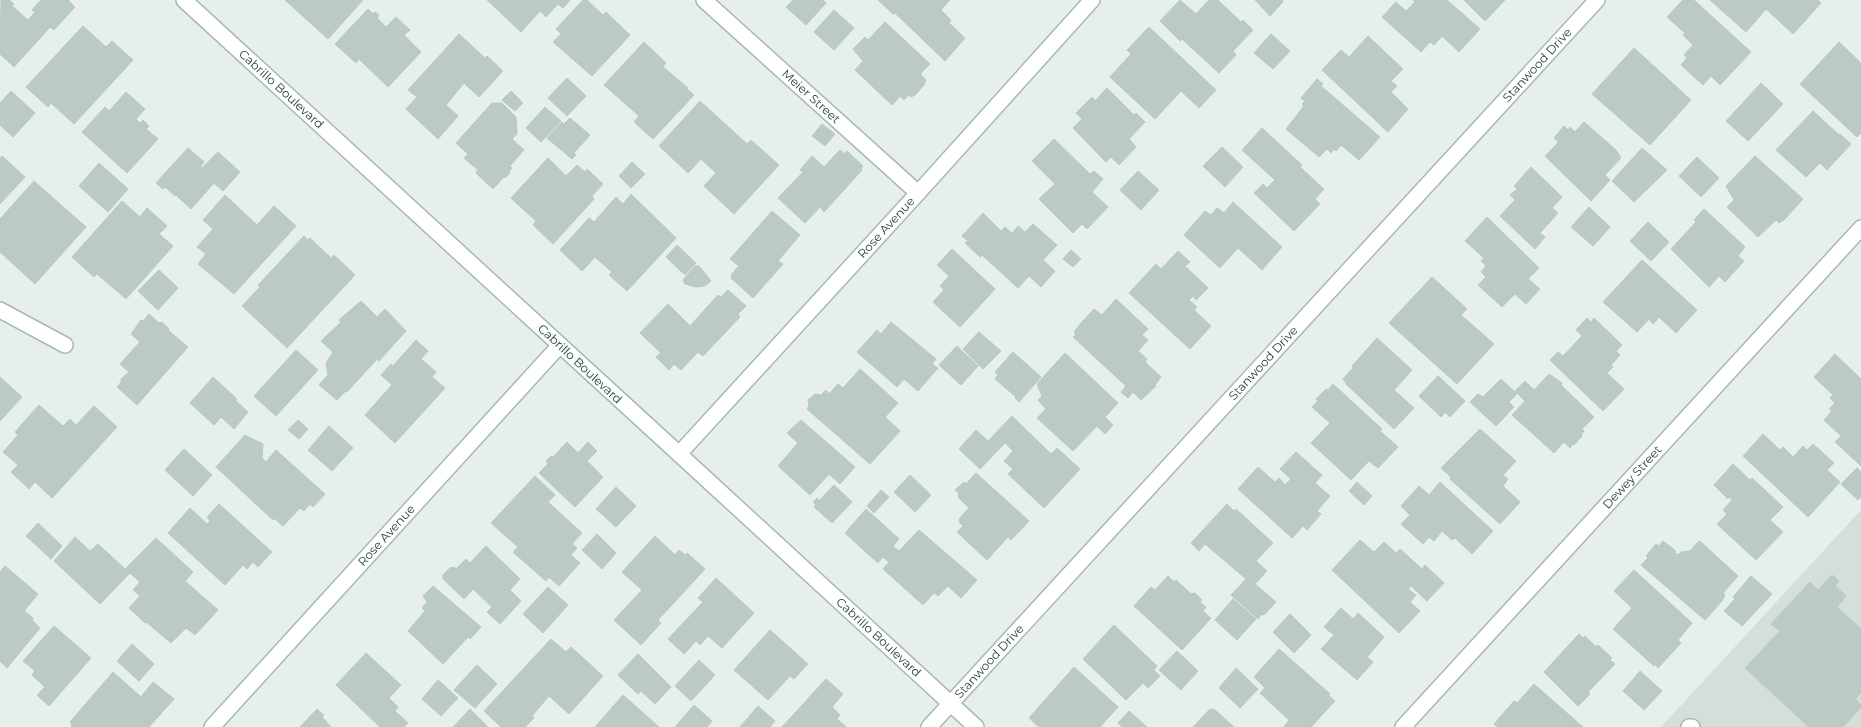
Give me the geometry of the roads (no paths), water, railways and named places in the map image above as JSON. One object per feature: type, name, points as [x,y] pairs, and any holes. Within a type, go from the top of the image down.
[{"type":"street","name":"Cabrillo Boulevard","points":[[184,0],[976,727]]},
{"type":"street","name":"Meier Street","points":[[704,0],[918,193]]},
{"type":"street","name":"Rose Avenue","points":[[679,454],[1092,0]]},
{"type":"street","name":"Stanwood Drive","points":[[929,727],[1597,0]]},
{"type":"street","name":"Dewey Street","points":[[1403,727],[1861,228]]},
{"type":"street","points":[[0,310],[65,345]]},
{"type":"street","name":"Rose Avenue","points":[[212,727],[560,345]]}]
